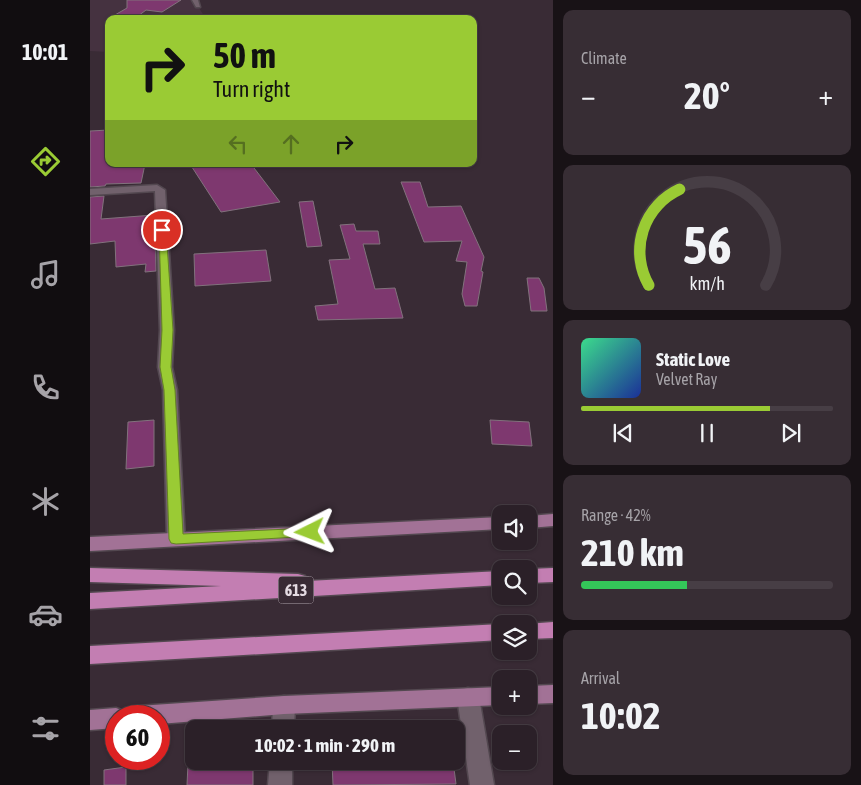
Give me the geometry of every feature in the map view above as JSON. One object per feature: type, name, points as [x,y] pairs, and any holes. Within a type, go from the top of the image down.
[{"type":"highway","points":[[537,576],[553,575]]},
{"type":"highway","points":[[90,576],[407,584]]},
{"type":"highway","name":"613","points":[[90,601],[492,579]]},
{"type":"highway","points":[[537,631],[553,630]]},
{"type":"highway","points":[[90,655],[492,633]]},
{"type":"main road","points":[[537,521],[553,520]]},
{"type":"main road","points":[[90,544],[492,523]]},
{"type":"main road","points":[[537,695],[553,694]]},
{"type":"main road","points":[[170,714],[284,705],[492,697]]},
{"type":"main road","points":[[90,720],[105,719]]},
{"type":"street","points":[[90,192],[157,188],[160,190],[167,330],[165,367],[170,390],[176,539]]},
{"type":"street","points":[[468,698],[482,785]]},
{"type":"street","points":[[283,720],[284,705]]},
{"type":"street","points":[[280,785],[281,770]]},
{"type":"shaded area","points":[[90,0],[194,0],[203,15],[105,15],[105,52],[90,51]]},
{"type":"building","points":[[127,0],[181,0],[162,12],[146,10],[139,15],[115,15],[127,8]]},
{"type":"building","points":[[105,130],[105,167],[144,167],[141,183],[106,184],[105,186],[90,187],[90,131]]},
{"type":"building","points":[[192,167],[253,167],[280,202],[221,212]]},
{"type":"building","points":[[401,182],[420,182],[428,207],[461,206],[484,257],[477,306],[465,306],[462,294],[467,262],[456,261],[462,241],[424,242]]},
{"type":"building","points":[[104,196],[101,219],[154,215],[154,228],[150,229],[155,235],[156,271],[145,272],[146,264],[116,267],[115,241],[90,244],[90,197]]},
{"type":"building","points":[[313,201],[322,246],[307,247],[299,202]]},
{"type":"building","points":[[354,224],[356,231],[378,231],[380,244],[363,244],[375,289],[395,288],[403,318],[318,320],[315,306],[338,304],[329,260],[350,259],[340,225]]},
{"type":"building","points":[[266,250],[271,281],[195,286],[194,254]]},
{"type":"building","points":[[527,278],[539,278],[544,288],[547,311],[531,311]]},
{"type":"building","points":[[154,420],[154,466],[126,469],[128,422]]},
{"type":"building","points":[[490,420],[529,422],[532,446],[492,444]]},
{"type":"building","points":[[104,770],[126,770],[126,785],[104,785]]},
{"type":"building","points":[[188,770],[253,770],[253,785],[187,785]]},
{"type":"building","points":[[332,770],[454,770],[456,784],[333,785]]},
{"type":"route","points":[[162,230],[167,330],[165,367],[170,390],[176,539],[310,532]]}]
